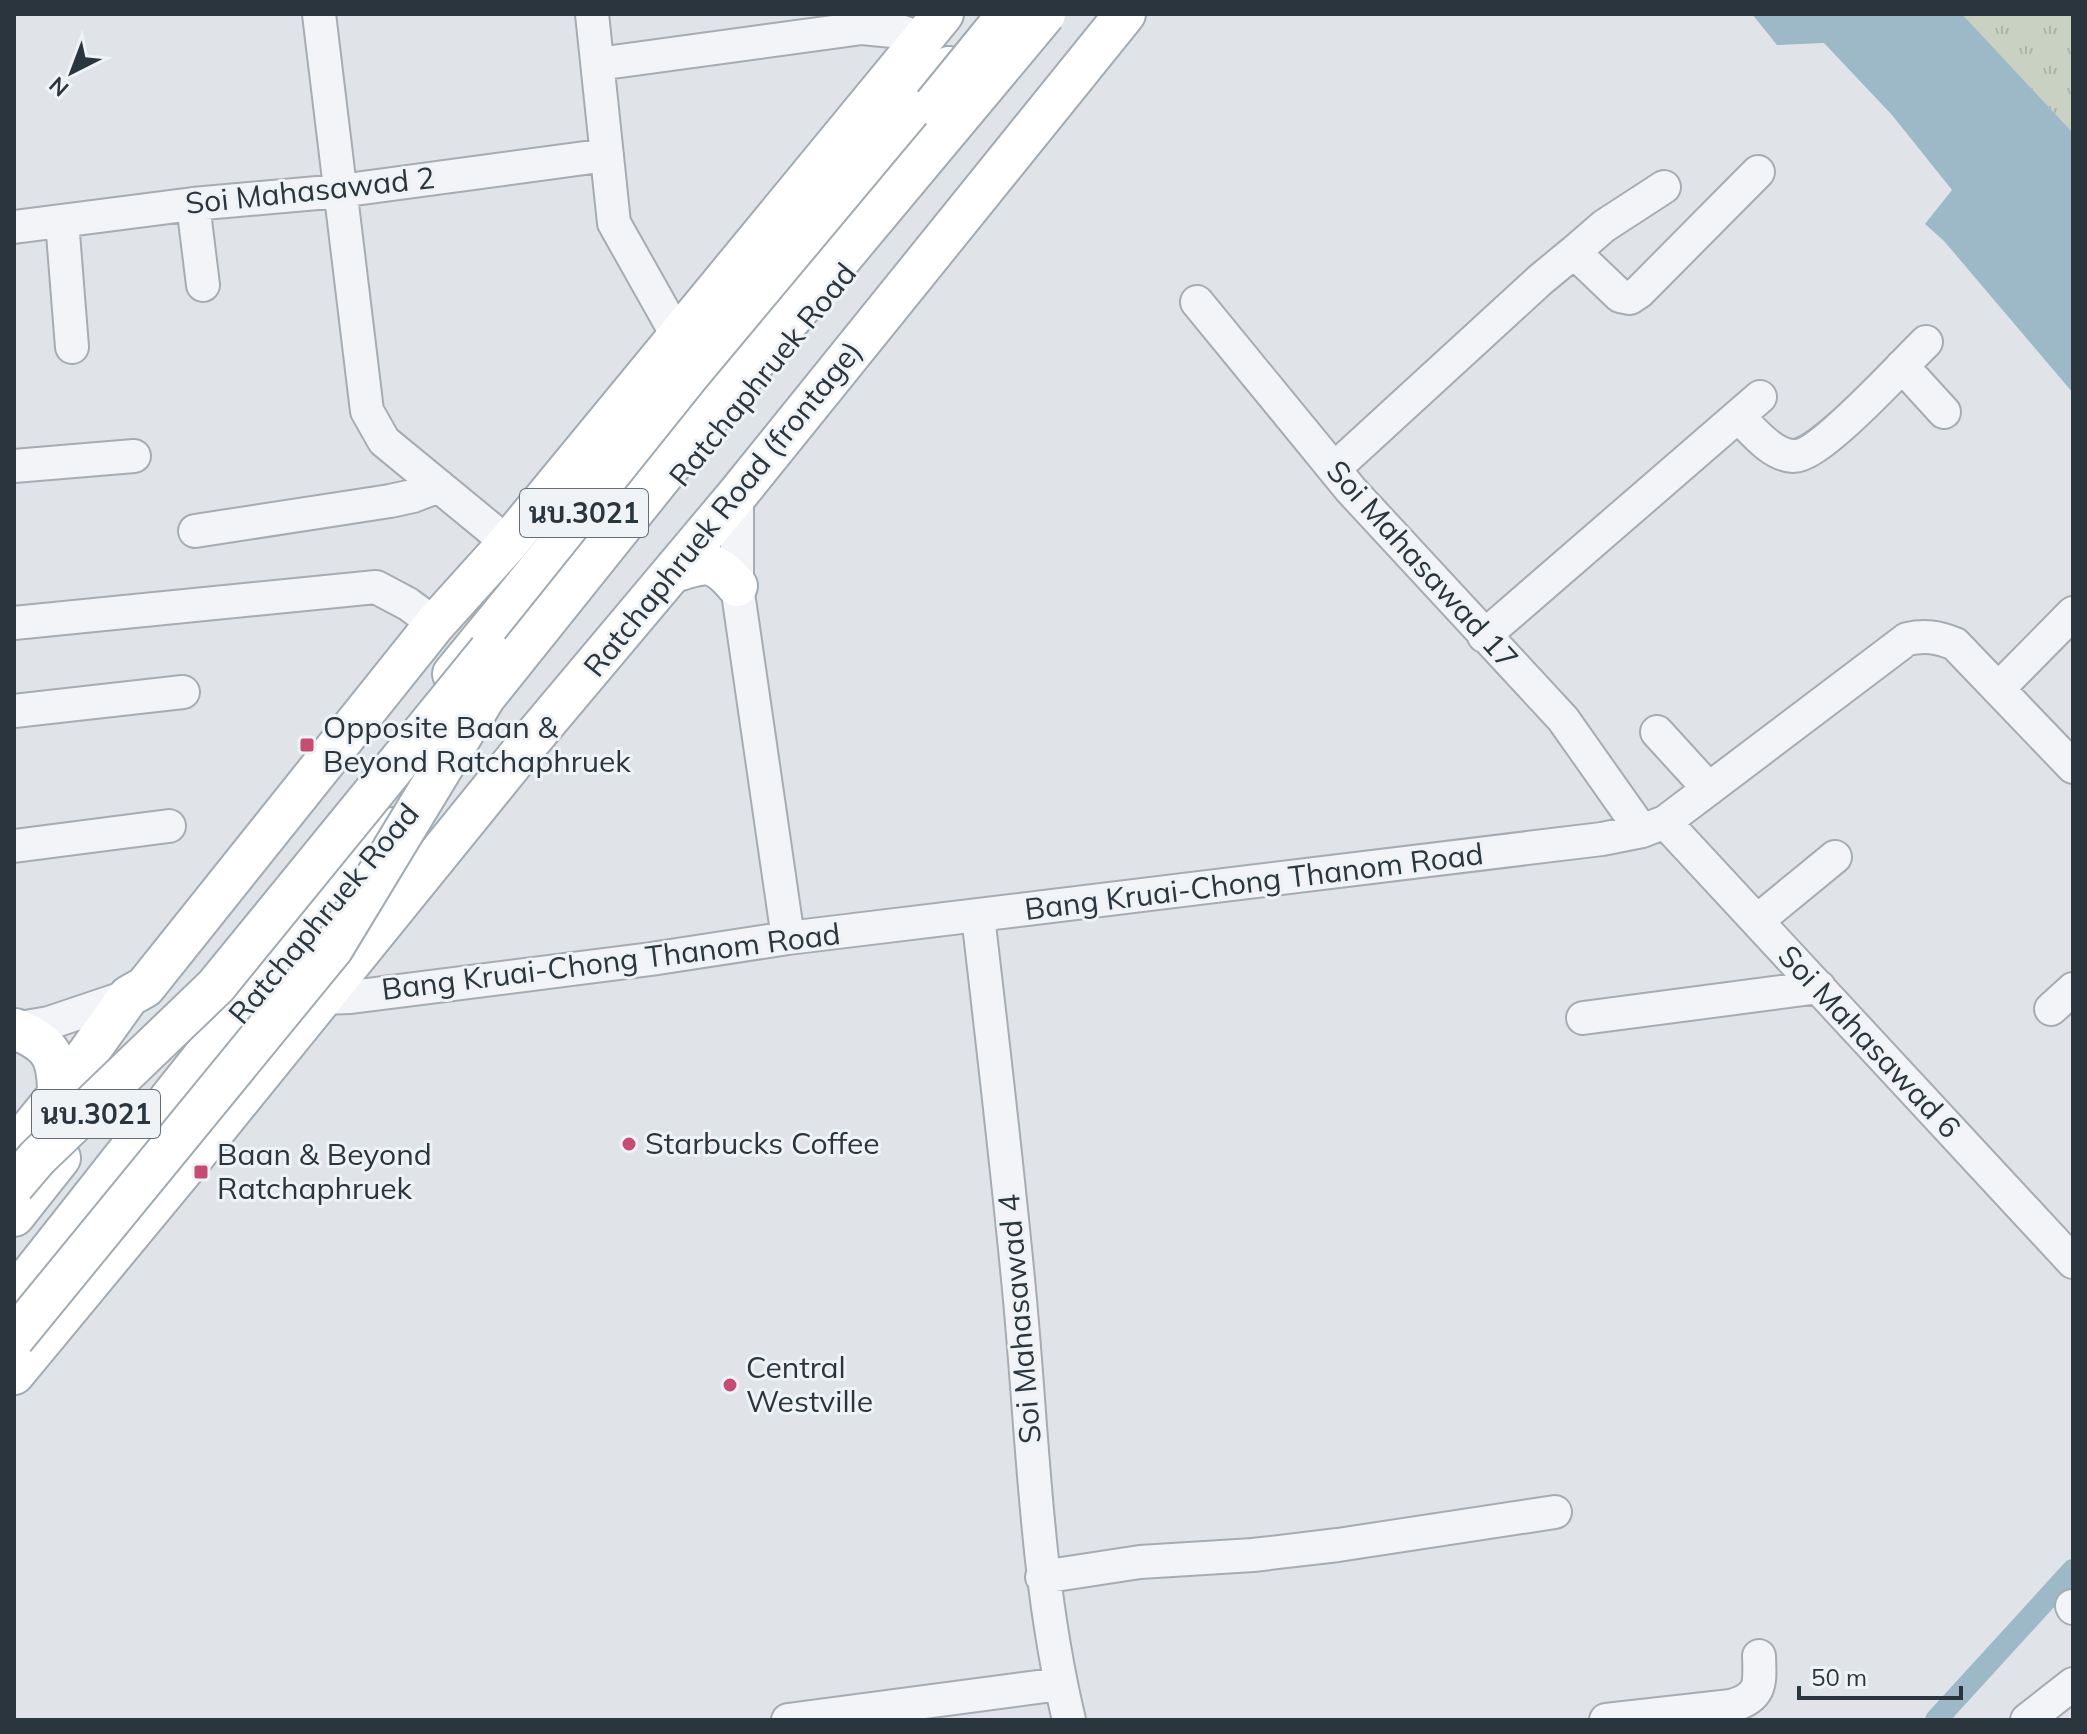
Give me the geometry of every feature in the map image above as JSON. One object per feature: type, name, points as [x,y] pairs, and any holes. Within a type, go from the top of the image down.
[{"type":"main road","name":"Ratchaphruek Road","points":[[14,1216],[993,14]]},
{"type":"main road","points":[[14,1185],[37,1158],[216,986],[1008,14]]},
{"type":"main road","points":[[14,1338],[333,948],[485,697],[722,401],[1045,14]]},
{"type":"main road","name":"Ratchaphruek Road","points":[[14,1296],[335,895],[469,744],[771,364],[1061,14]]},
{"type":"main road","name":"Ratchaphruek Road (frontage)","points":[[14,1374],[527,745],[737,495],[1125,14]]},
{"type":"main road","points":[[129,996],[145,987],[435,624],[508,543],[933,27]]},
{"type":"main road","points":[[674,572],[702,562],[722,568],[737,586]]},
{"type":"main road","points":[[393,910],[469,744]]},
{"type":"main road","name":"นบ.3021","points":[[14,1150],[129,996]]},
{"type":"main road","points":[[14,1150],[178,1013]]},
{"type":"main road","points":[[15,1029],[32,1036],[53,1056],[58,1067],[58,1095]]},
{"type":"street","points":[[319,14],[367,411],[384,441],[508,543]]},
{"type":"street","points":[[592,14],[614,223],[677,335]]},
{"type":"street","points":[[598,64],[862,28],[903,32],[933,27]]},
{"type":"street","name":"Soi Mahasawad 2","points":[[14,227],[193,204],[340,191],[607,155]]},
{"type":"street","points":[[1574,252],[1620,296],[1630,298],[1758,172]]},
{"type":"street","points":[[1334,469],[1540,280],[1604,226],[1664,187]]},
{"type":"street","points":[[193,204],[203,285]]},
{"type":"street","points":[[62,221],[72,347]]},
{"type":"street","name":"Soi Mahasawad 17","points":[[1197,302],[1334,469],[1563,719],[1654,826]]},
{"type":"street","points":[[1484,636],[1749,407],[1781,453],[1794,457],[1810,452],[1926,342]]},
{"type":"street","points":[[1902,366],[1944,412]]},
{"type":"street","points":[[14,466],[134,456]]},
{"type":"street","points":[[195,531],[390,501],[439,486]]},
{"type":"street","points":[[737,495],[737,586],[788,938]]},
{"type":"street","points":[[14,623],[376,587],[408,604],[435,624]]},
{"type":"street","points":[[1998,689],[2073,613]]},
{"type":"street","name":"Bang Kruai-Chong Thanom Road","points":[[322,998],[1602,839],[1654,826],[1709,789],[1907,639],[1922,636],[1955,644],[2073,767]]},
{"type":"street","points":[[14,711],[183,692]]},
{"type":"street","points":[[1657,732],[1709,789]]},
{"type":"street","points":[[14,846],[169,826]]},
{"type":"street","name":"Soi Mahasawad 6","points":[[1654,826],[1757,921],[2073,1262]]},
{"type":"street","points":[[1757,921],[1835,857]]},
{"type":"street","name":"Soi Mahasawad 4","points":[[978,916],[1020,1301],[1042,1577],[1069,1720]]},
{"type":"street","points":[[1583,1018],[1819,987]]},
{"type":"street","points":[[15,1029],[49,1023],[129,996]]},
{"type":"street","points":[[1042,1577],[1140,1562],[1253,1555],[1338,1545],[1555,1512]]},
{"type":"street","points":[[1606,1720],[1746,1702],[1760,1683],[1759,1656]]},
{"type":"street","points":[[788,1720],[1060,1684]]},
{"type":"street","points":[[2027,1720],[2073,1684]]},
{"type":"green space","points":[[1962,14],[2073,14],[2073,133]]},
{"type":"water","points":[[1752,14],[1962,14],[2073,133],[2073,393],[1944,241],[1925,224],[1952,190],[1892,115],[1824,43],[1777,45]]},
{"type":"waterway","points":[[1936,1720],[2073,1570]]},
{"type":"place","name":"Opposite Baan & Beyond Ratchaphruek","points":[[307,745]]},
{"type":"place","name":"Starbucks Coffee","points":[[629,1144]]},
{"type":"place","name":"Baan & Beyond Ratchaphruek","points":[[201,1172]]},
{"type":"place","name":"Central Westville","points":[[730,1385]]}]
